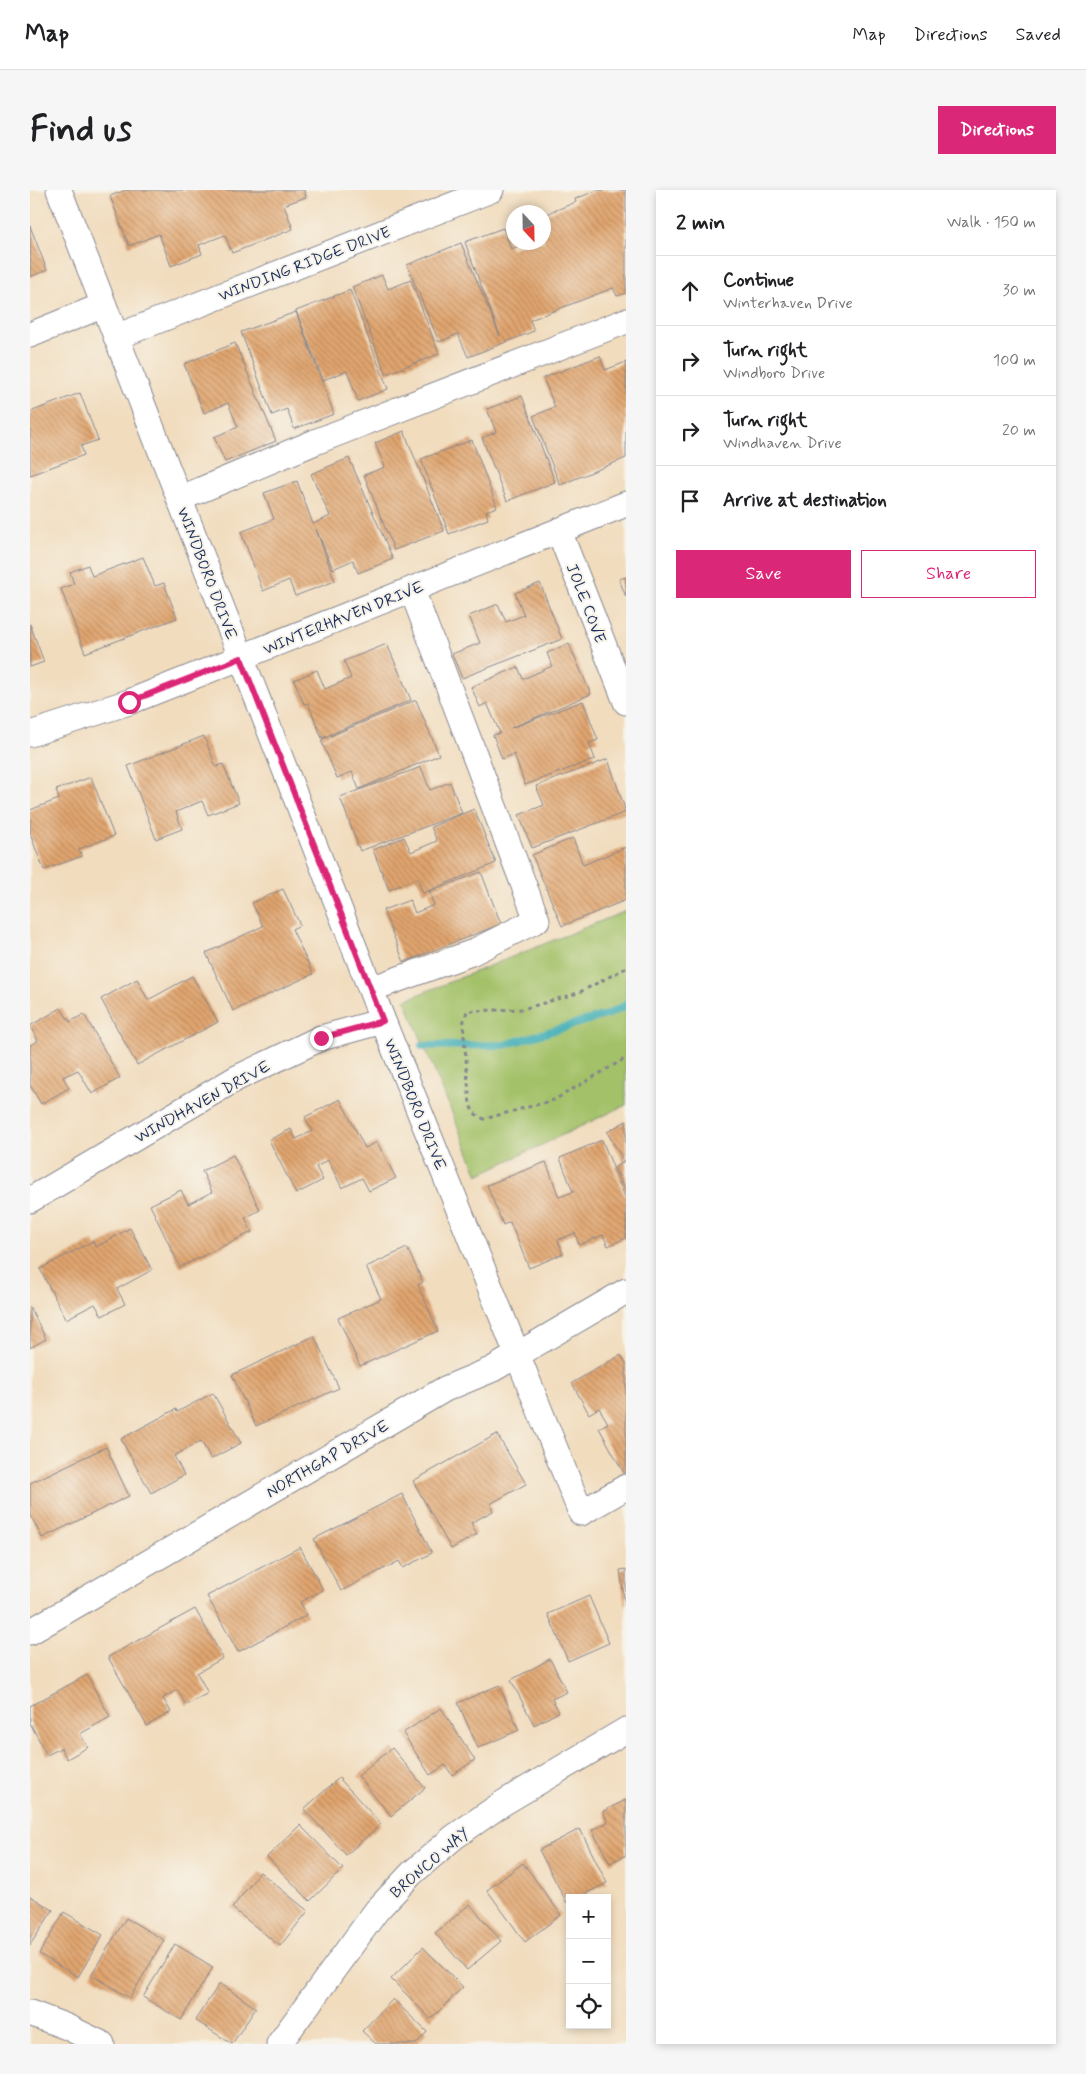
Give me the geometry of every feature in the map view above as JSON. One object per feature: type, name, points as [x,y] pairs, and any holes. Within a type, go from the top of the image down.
[{"type":"street","name":"WINDBORO DRIVE","points":[[59,190],[383,1021],[581,1513],[626,1487]]},
{"type":"street","name":"WINDING RIDGE DRIVE","points":[[116,337],[491,190]]},
{"type":"street","points":[[30,335],[104,306]]},
{"type":"street","points":[[179,499],[316,442],[626,322]]},
{"type":"street","name":"WINTERHAVEN DRIVE","points":[[30,734],[129,702],[626,504]]},
{"type":"street","name":"JOLE COVE","points":[[559,531],[626,702]]},
{"type":"street","points":[[371,989],[470,953],[537,920],[412,590]]},
{"type":"street","name":"WINDHAVEN DRIVE","points":[[30,1200],[237,1078],[321,1038],[383,1021]]},
{"type":"street","name":"NORTHGAP DRIVE","points":[[30,1632],[445,1389],[493,1369],[626,1290]]},
{"type":"street","name":"BRONCO WAY","points":[[278,2044],[377,1910],[412,1873],[454,1837],[503,1803],[626,1730]]},
{"type":"street","points":[[30,2013],[67,2027],[102,2044]]},
{"type":"path","points":[[626,968],[578,993],[523,1009],[467,1011],[462,1024],[470,1105],[474,1113],[484,1119],[554,1100],[626,1058]]},
{"type":"green space","points":[[626,911],[626,1105],[478,1175],[405,1000]]},
{"type":"building","points":[[126,190],[304,190],[306,197],[284,205],[293,229],[232,253],[225,235],[199,245],[202,254],[171,266],[159,234],[129,246],[110,196]]},
{"type":"building","points":[[598,190],[626,190],[626,293],[617,296],[613,288],[530,320],[534,331],[468,357],[458,334],[439,342],[407,265],[461,243],[500,336],[465,242],[503,228],[506,236],[506,250],[551,250],[551,212],[576,202],[575,199]]},
{"type":"building","points":[[30,226],[47,270],[30,277]]},
{"type":"building","points":[[382,275],[388,289],[411,280],[439,354],[386,374],[352,287]]},
{"type":"building","points":[[350,290],[388,389],[358,401],[347,371],[323,380],[296,311]]},
{"type":"building","points":[[296,312],[334,414],[294,429],[287,409],[272,415],[241,332]]},
{"type":"building","points":[[235,343],[276,441],[225,462],[214,437],[238,427],[228,403],[204,413],[184,364]]},
{"type":"building","points":[[600,356],[605,370],[626,362],[626,458],[560,485],[533,416],[555,407],[543,378]]},
{"type":"building","points":[[80,393],[98,440],[81,446],[84,455],[30,475],[30,412]]},
{"type":"building","points":[[522,396],[555,482],[507,501],[482,438],[496,432],[487,409]]},
{"type":"building","points":[[404,431],[444,531],[394,550],[364,475],[385,467],[375,443]]},
{"type":"building","points":[[472,440],[497,507],[486,511],[488,519],[449,534],[421,459]]},
{"type":"building","points":[[349,458],[393,559],[358,573],[353,560],[333,569],[316,529],[335,581],[295,596],[289,580],[263,591],[241,532],[274,519],[264,493],[297,481],[313,524],[330,516],[311,474]]},
{"type":"building","points":[[143,557],[155,586],[164,583],[177,618],[85,653],[61,589],[74,584],[70,572],[88,565],[92,576]]},
{"type":"building","points":[[626,577],[626,597],[619,579]]},
{"type":"building","points":[[540,583],[562,639],[462,678],[452,654],[480,643],[469,616],[498,604],[506,622],[524,615],[515,593]]},
{"type":"building","points":[[30,624],[44,662],[30,667]]},
{"type":"building","points":[[387,644],[411,700],[322,738],[308,703],[304,704],[294,680],[317,670],[325,689],[351,678],[344,661]]},
{"type":"building","points":[[569,644],[591,694],[511,728],[583,701],[598,740],[589,743],[595,759],[525,785],[514,754],[502,759],[493,735],[500,733],[487,703],[480,707],[471,687],[518,667],[523,679],[552,666],[547,653]]},
{"type":"building","points":[[416,700],[439,755],[359,789],[352,772],[337,778],[321,740]]},
{"type":"building","points":[[204,736],[216,767],[223,764],[239,803],[208,815],[202,801],[176,812],[182,829],[156,839],[128,766]]},
{"type":"building","points":[[608,759],[626,812],[532,848],[519,815],[544,805],[536,786]]},
{"type":"building","points":[[421,767],[430,790],[450,782],[462,813],[360,851],[340,797]]},
{"type":"building","points":[[91,777],[114,836],[79,849],[82,856],[44,870],[30,834],[30,810],[59,799],[56,790]]},
{"type":"building","points":[[474,809],[496,863],[423,893],[417,878],[389,890],[373,850],[404,837],[411,852],[437,841],[431,827]]},
{"type":"building","points":[[573,838],[583,865],[626,847],[626,900],[562,926],[532,855]]},
{"type":"building","points":[[481,872],[501,924],[404,962],[383,910],[410,900],[415,913],[434,905],[429,892]]},
{"type":"building","points":[[283,889],[300,925],[292,929],[313,974],[233,1011],[206,953],[263,926],[252,903]]},
{"type":"building","points":[[192,976],[218,1022],[137,1065],[101,999],[137,979],[148,1000]]},
{"type":"building","points":[[61,1008],[70,1022],[84,1014],[120,1078],[92,1094],[78,1070],[63,1077],[69,1088],[41,1104],[30,1085],[30,1045],[38,1041],[30,1026]]},
{"type":"building","points":[[340,1099],[365,1148],[377,1142],[396,1178],[369,1191],[362,1178],[342,1188],[328,1160],[316,1167],[323,1180],[296,1194],[269,1140],[291,1129],[296,1139],[312,1131],[305,1117]]},
{"type":"building","points":[[626,1121],[626,1193],[615,1167],[624,1162],[607,1132]]},
{"type":"building","points":[[602,1140],[626,1199],[626,1238],[608,1246],[603,1235],[579,1245],[575,1233],[558,1240],[563,1254],[529,1268],[510,1222],[503,1225],[487,1185],[546,1162],[559,1197],[573,1192],[560,1158]]},
{"type":"building","points":[[233,1155],[260,1210],[245,1218],[252,1232],[180,1267],[150,1205],[181,1190],[188,1204],[212,1192],[202,1171]]},
{"type":"building","points":[[130,1228],[152,1270],[117,1289],[125,1304],[102,1316],[95,1304],[66,1319],[40,1269],[93,1241],[96,1247]]},
{"type":"building","points":[[407,1248],[423,1282],[418,1285],[438,1331],[360,1366],[338,1318],[381,1299],[366,1267]]},
{"type":"building","points":[[30,1307],[46,1339],[30,1348]]},
{"type":"building","points":[[314,1336],[339,1388],[256,1426],[232,1375]]},
{"type":"building","points":[[621,1355],[626,1363],[626,1472],[624,1473],[599,1428],[608,1423],[599,1408],[589,1414],[572,1383]]},
{"type":"building","points":[[213,1393],[241,1443],[211,1459],[201,1441],[174,1456],[184,1475],[151,1493],[121,1439],[176,1409],[177,1412]]},
{"type":"building","points":[[497,1434],[526,1484],[490,1504],[493,1511],[471,1523],[477,1534],[451,1549],[413,1481]]},
{"type":"building","points":[[106,1447],[129,1496],[42,1538],[30,1514],[30,1483]]},
{"type":"building","points":[[402,1494],[432,1553],[403,1568],[399,1561],[341,1591],[314,1539]]},
{"type":"building","points":[[300,1547],[323,1590],[300,1602],[307,1615],[238,1652],[207,1596]]},
{"type":"building","points":[[626,1569],[626,1605],[625,1605],[620,1570]]},
{"type":"building","points":[[589,1596],[609,1643],[568,1661],[548,1614]]},
{"type":"building","points":[[195,1609],[223,1658],[197,1673],[208,1693],[186,1705],[177,1690],[163,1698],[171,1712],[147,1726],[108,1657]]},
{"type":"building","points":[[550,1659],[567,1692],[552,1699],[559,1712],[534,1725],[511,1680]]},
{"type":"building","points":[[87,1675],[110,1717],[80,1734],[88,1747],[67,1759],[61,1748],[47,1755],[30,1723],[30,1706]]},
{"type":"building","points":[[499,1685],[519,1730],[478,1748],[458,1703]]},
{"type":"building","points":[[441,1708],[475,1760],[452,1775],[445,1765],[430,1775],[403,1733]]},
{"type":"building","points":[[392,1748],[425,1788],[391,1816],[358,1776]]},
{"type":"building","points":[[339,1778],[381,1824],[346,1855],[304,1809]]},
{"type":"building","points":[[626,1800],[626,1855],[610,1863],[592,1830],[608,1822],[603,1811]]},
{"type":"building","points":[[300,1825],[343,1869],[310,1901],[267,1857]]},
{"type":"building","points":[[580,1829],[607,1883],[585,1894],[566,1894],[566,1901],[539,1850]]},
{"type":"building","points":[[523,1863],[561,1915],[525,1942],[487,1890]]},
{"type":"building","points":[[260,1872],[308,1911],[280,1946],[232,1908]]},
{"type":"building","points":[[30,1896],[53,1910],[30,1945]]},
{"type":"building","points":[[470,1904],[501,1941],[467,1970],[435,1933]]},
{"type":"building","points":[[64,1912],[103,1935],[78,1977],[39,1954]]},
{"type":"building","points":[[126,1918],[164,1940],[130,1998],[91,1975]]},
{"type":"building","points":[[175,1944],[213,1967],[181,2020],[143,1997]]},
{"type":"building","points":[[423,1947],[463,1987],[431,2019],[391,1979]]},
{"type":"building","points":[[220,1983],[256,2008],[232,2044],[195,2020]]},
{"type":"building","points":[[393,1999],[427,2032],[416,2044],[376,2044],[362,2031]]},
{"type":"waterway","points":[[422,1046],[504,1045],[609,1014],[626,1005]]},
{"type":"route","points":[[129,702],[241,658],[383,1021],[321,1038]]}]
